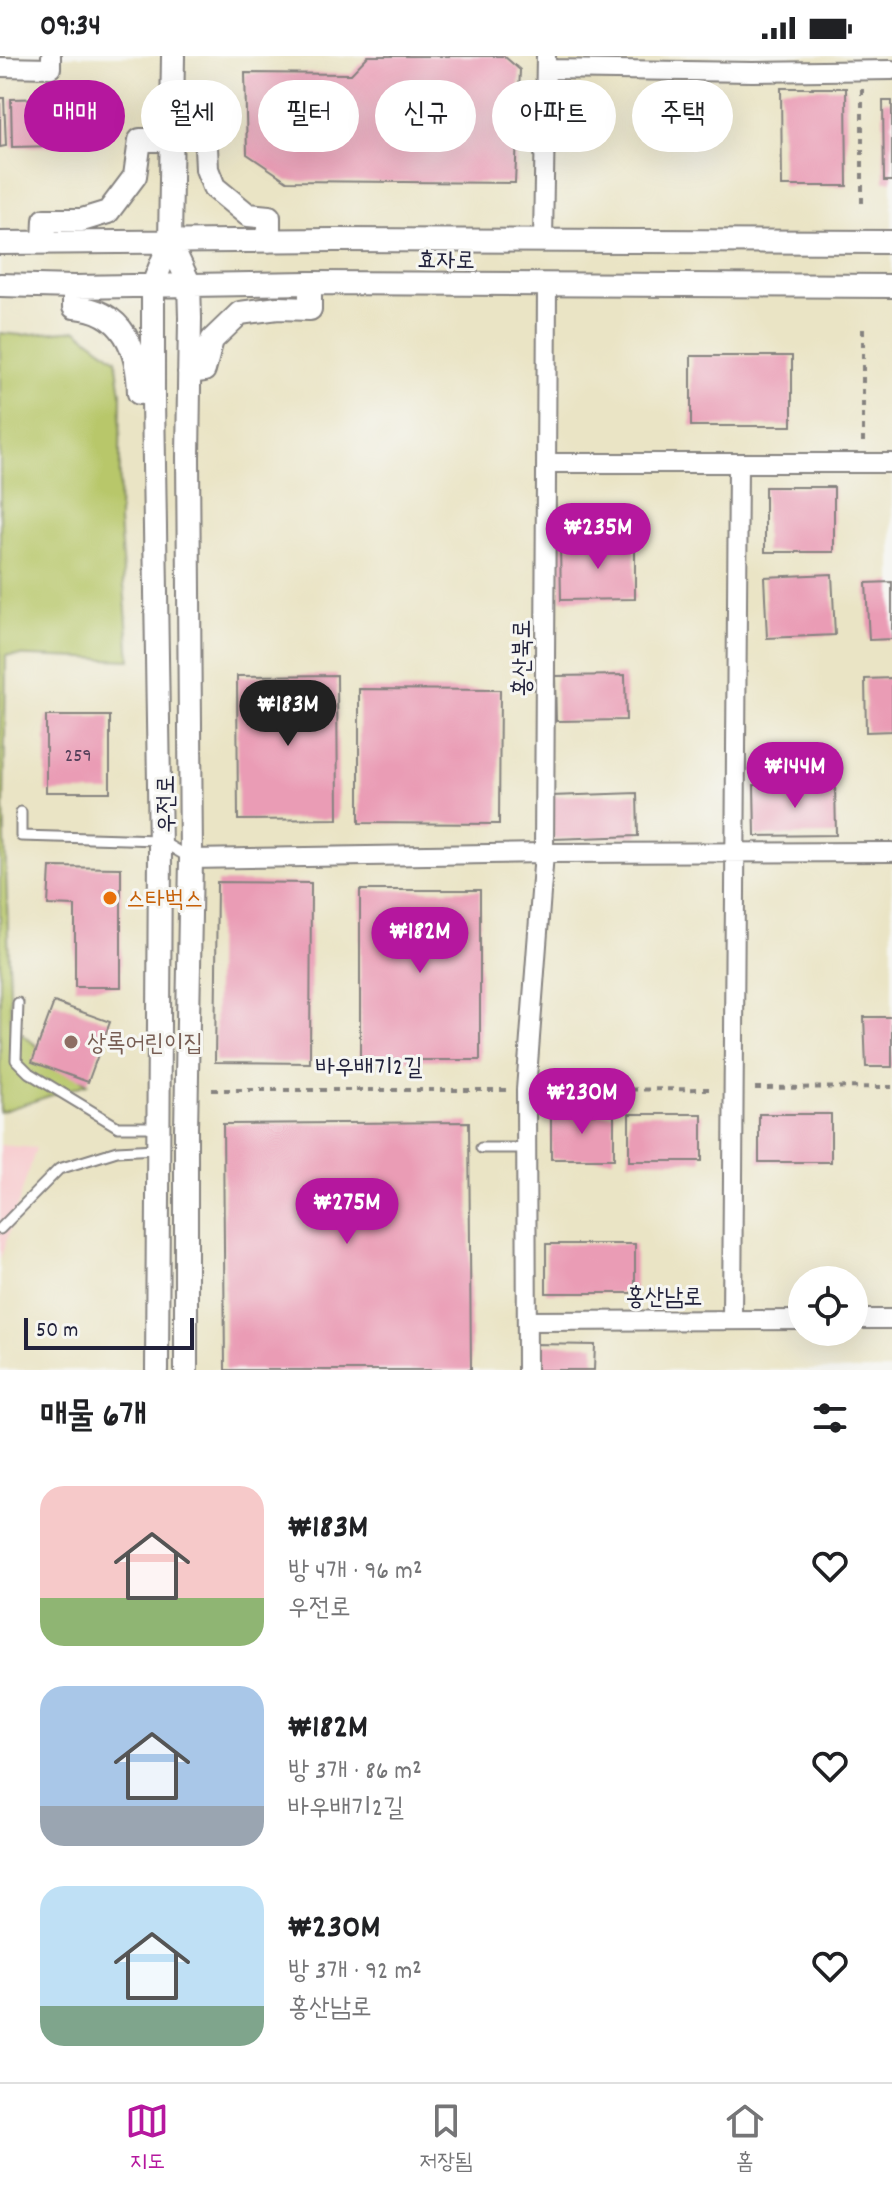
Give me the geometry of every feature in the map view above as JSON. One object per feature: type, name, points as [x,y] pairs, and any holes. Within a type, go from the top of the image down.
[{"type":"street","points":[[0,67],[51,68],[51,56]]},
{"type":"street","name":"우전로","points":[[173,56],[173,80]]},
{"type":"street","points":[[543,240],[546,63],[753,64],[862,76],[892,70]]},
{"type":"street","points":[[44,242],[45,220],[82,220],[108,212],[135,176],[141,140]]},
{"type":"street","name":"우전로","points":[[157,1370],[159,840],[153,285],[170,242],[172,152]]},
{"type":"street","points":[[206,152],[207,169],[214,187],[248,215],[269,217],[269,241]]},
{"type":"street","name":"우전로","points":[[170,242],[189,283],[191,859],[186,1122],[186,1370]]},
{"type":"street","name":"효자로","points":[[0,243],[892,242]]},
{"type":"street","points":[[189,372],[204,370],[212,340],[240,313],[278,308],[310,309],[310,283]]},
{"type":"street","name":"효자로","points":[[0,285],[892,286]]},
{"type":"street","name":"홍산북로","points":[[544,853],[547,286]]},
{"type":"street","points":[[74,287],[74,307],[88,308],[109,318],[126,335],[138,365],[139,397],[153,399]]},
{"type":"street","points":[[546,463],[892,463]]},
{"type":"street","points":[[732,1320],[738,463]]},
{"type":"street","points":[[191,859],[544,853],[892,852]]},
{"type":"street","points":[[527,1370],[526,1090],[544,853]]},
{"type":"street","points":[[868,1319],[892,1319]]},
{"type":"street","name":"홍산남로","points":[[527,1321],[788,1320]]},
{"type":"lane","points":[[21,812],[21,836],[159,840],[191,859]]},
{"type":"lane","points":[[18,1003],[16,1060],[29,1073],[118,1127],[160,1138]]},
{"type":"lane","points":[[0,1229],[59,1169],[160,1138]]},
{"type":"lane","points":[[481,1148],[526,1148]]},
{"type":"path","points":[[862,76],[862,203]]},
{"type":"path","points":[[863,329],[863,449]]},
{"type":"path","name":"바우배기2길","points":[[212,1090],[892,1087]]},
{"type":"shaded area","points":[[0,1145],[36,1148],[0,1260]]},
{"type":"green space","points":[[77,330],[116,359],[121,393],[119,522],[130,660],[6,655],[4,807],[11,1026],[87,1084],[0,1112],[0,333],[21,335]]},
{"type":"building","points":[[368,56],[504,56],[520,70],[520,80],[492,80],[492,152],[516,152],[515,183],[287,181],[247,154],[245,73],[351,74]]},
{"type":"building","points":[[781,88],[846,88],[847,186],[782,186]]},
{"type":"building","points":[[0,98],[4,98],[6,146],[0,147]]},
{"type":"building","points":[[11,99],[24,99],[24,147],[12,147]]},
{"type":"building","points":[[883,101],[892,101],[892,181],[884,181]]},
{"type":"building","points":[[691,356],[792,356],[792,426],[691,426]]},
{"type":"building","points":[[765,487],[834,487],[834,552],[765,552]]},
{"type":"building","points":[[635,543],[635,599],[561,600],[560,544]]},
{"type":"building","points":[[832,574],[835,635],[767,638],[764,577]]},
{"type":"building","points":[[892,582],[892,639],[869,640],[866,583]]},
{"type":"building","points":[[337,675],[338,819],[238,820],[237,676]]},
{"type":"building","points":[[625,675],[626,720],[556,721],[555,676]]},
{"type":"building","points":[[892,678],[892,731],[866,732],[865,679]]},
{"type":"building","points":[[359,689],[500,690],[499,824],[359,823]]},
{"type":"building","points":[[46,716],[110,716],[110,792],[46,792]]},
{"type":"building","points":[[835,784],[836,835],[755,836],[754,785]]},
{"type":"building","points":[[637,793],[638,836],[553,839],[551,796]]},
{"type":"building","points":[[50,867],[121,868],[121,987],[75,987],[75,906],[48,905]]},
{"type":"building","points":[[217,882],[311,883],[310,1063],[215,1062]]},
{"type":"building","points":[[360,890],[480,890],[480,1060],[360,1060]]},
{"type":"building","name":"상록어린이집","points":[[54,1002],[110,1022],[88,1082],[32,1062]]},
{"type":"building","points":[[864,1017],[892,1017],[892,1067],[866,1067]]},
{"type":"building","points":[[551,1114],[614,1114],[614,1159],[551,1159]]},
{"type":"building","points":[[629,1114],[702,1114],[702,1161],[629,1161]]},
{"type":"building","points":[[759,1114],[831,1114],[831,1162],[759,1162]]},
{"type":"building","points":[[469,1122],[471,1370],[225,1370],[223,1124]]},
{"type":"building","points":[[546,1244],[635,1244],[635,1293],[546,1293]]},
{"type":"building","points":[[535,1344],[595,1345],[594,1370],[535,1370]]},
{"type":"place","name":"스타벅스","points":[[110,898]]},
{"type":"place","name":"상록어린이집","points":[[71,1042]]}]
